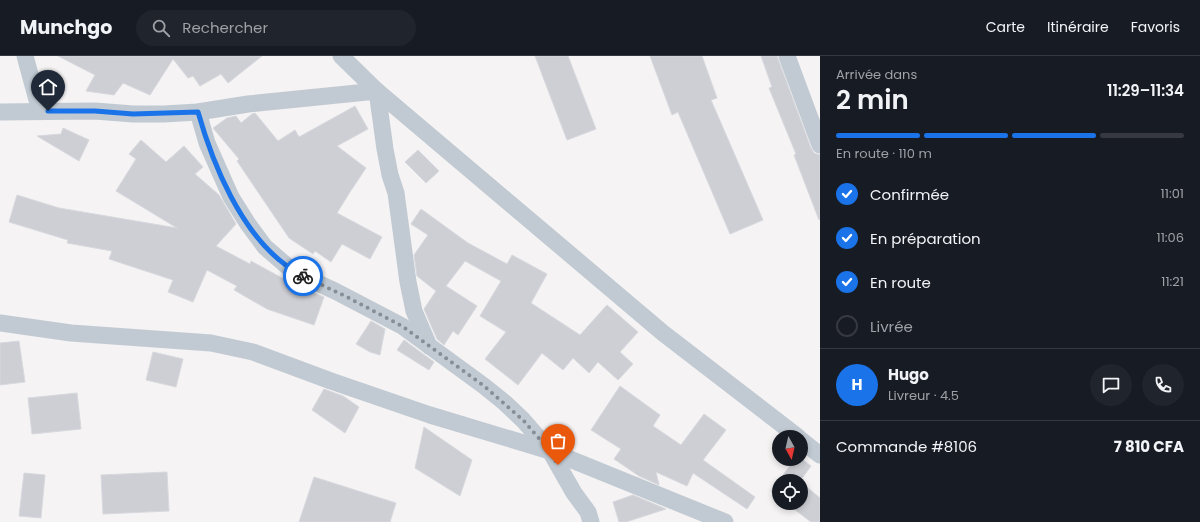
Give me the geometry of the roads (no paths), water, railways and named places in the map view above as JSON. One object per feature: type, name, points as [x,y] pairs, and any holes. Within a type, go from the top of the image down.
[{"type":"street","points":[[25,56],[40,111]]},
{"type":"street","points":[[341,56],[378,90],[663,333],[789,430]]},
{"type":"street","points":[[787,56],[820,145]]},
{"type":"street","points":[[0,112],[95,111],[133,114],[198,112],[248,104],[378,90]]},
{"type":"street","points":[[378,90],[385,149],[390,175],[396,193],[408,282],[414,311],[429,346]]},
{"type":"street","points":[[198,112],[207,143],[231,197],[248,224],[265,246],[287,266],[310,280],[335,291],[402,326],[505,403],[523,420],[550,451],[574,493],[588,512],[591,522]]},
{"type":"street","points":[[0,323],[71,333],[211,343],[253,352],[430,415],[550,451],[725,522]]},
{"type":"street","points":[[808,446],[820,455]]}]
